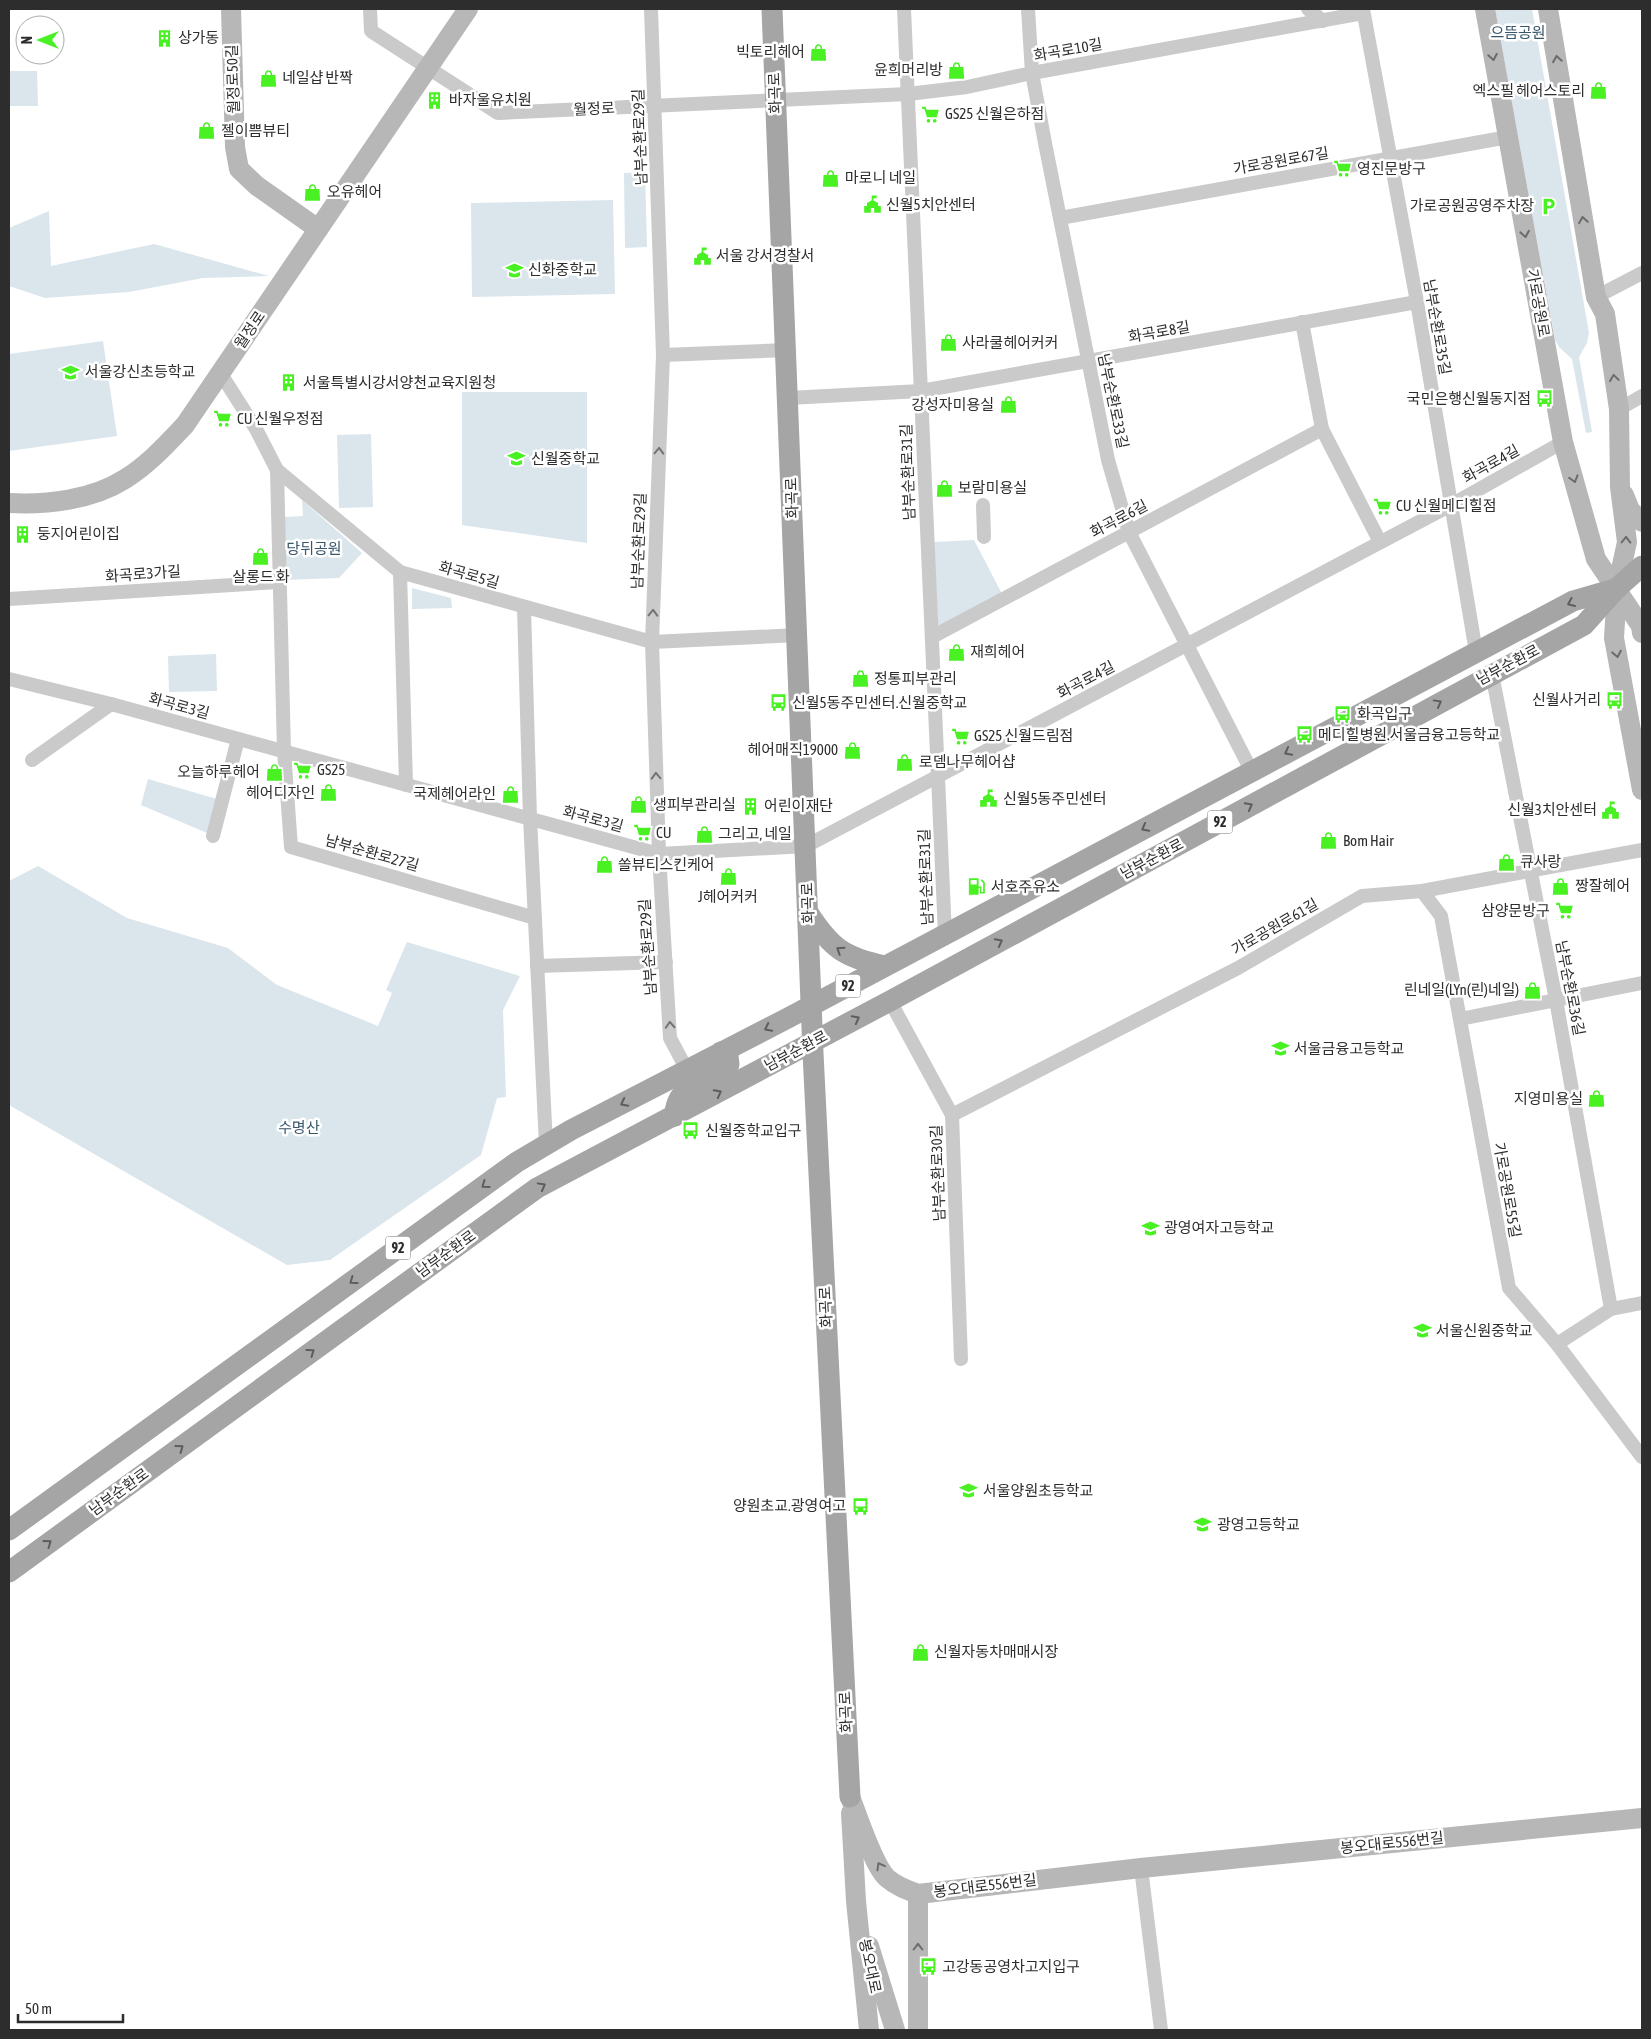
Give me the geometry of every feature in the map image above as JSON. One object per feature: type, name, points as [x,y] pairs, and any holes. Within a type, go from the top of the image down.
[{"type":"main road","name":"화곡로","points":[[772,9],[809,913],[811,1005],[850,1796]]},
{"type":"main road","name":"남부순환로","points":[[9,1572],[537,1188],[894,999],[1584,625],[1617,588],[1642,566]]},
{"type":"main road","name":"남부순환로","points":[[9,1530],[517,1162],[546,1145],[1572,601],[1642,583]]},
{"type":"main road","points":[[809,913],[833,946],[860,961],[885,966]]},
{"type":"main road","points":[[894,999],[881,991],[881,983],[914,962],[915,951]]},
{"type":"main road","points":[[675,1116],[679,1097],[691,1086],[729,1064],[728,1056],[721,1052]]},
{"type":"street","name":"월정로50길","points":[[231,9],[234,147],[239,169],[257,186],[318,229]]},
{"type":"street","points":[[370,9],[371,31],[427,68]]},
{"type":"street","name":"월정로","points":[[9,503],[57,501],[93,494],[125,479],[157,454],[186,425],[468,9]]},
{"type":"street","name":"남부순환로29길","points":[[651,9],[663,355],[652,642],[659,854],[670,1038],[687,1070]]},
{"type":"street","name":"남부순환로31길","points":[[904,9],[945,935]]},
{"type":"street","name":"남부순환로33길","points":[[1028,9],[1032,73],[1108,460],[1128,532],[1252,772]]},
{"type":"street","points":[[1308,9],[1323,21]]},
{"type":"street","name":"가로공원로","points":[[1485,9],[1563,442],[1596,559],[1641,626],[1642,633]]},
{"type":"street","points":[[1548,9],[1596,296],[1605,314],[1619,409],[1620,487],[1627,542],[1617,588],[1614,638],[1642,790]]},
{"type":"street","name":"화곡로10길","points":[[776,100],[908,94],[967,87],[1032,73],[1323,21],[1363,11]]},
{"type":"street","name":"남부순환로35길","points":[[1363,11],[1417,302],[1476,652]]},
{"type":"street","name":"월정로","points":[[427,68],[498,113],[776,100]]},
{"type":"street","name":"가로공원로67길","points":[[1060,218],[1508,137]]},
{"type":"street","points":[[1596,296],[1642,273]]},
{"type":"street","name":"화곡로8길","points":[[788,398],[921,391],[1417,302]]},
{"type":"street","points":[[1302,322],[1322,429],[1380,542]]},
{"type":"street","points":[[663,355],[786,350]]},
{"type":"street","name":"화곡로5길","points":[[220,374],[256,429],[276,470],[400,572],[652,642],[798,635]]},
{"type":"street","points":[[1619,409],[1642,396]]},
{"type":"street","name":"화곡로6길","points":[[932,637],[1322,429]]},
{"type":"street","name":"화곡로4길","points":[[806,846],[1451,505],[1563,442]]},
{"type":"street","points":[[276,470],[284,751]]},
{"type":"street","points":[[1620,487],[1630,510],[1642,522]]},
{"type":"street","points":[[983,506],[984,537]]},
{"type":"street","points":[[400,572],[406,785]]},
{"type":"street","name":"화곡로3가길","points":[[9,599],[278,582]]},
{"type":"street","points":[[524,607],[530,818],[546,1145]]},
{"type":"street","name":"남부순환로36길","points":[[1492,674],[1556,1000],[1611,1309]]},
{"type":"street","name":"화곡로3길","points":[[9,679],[111,704],[659,854],[806,846]]},
{"type":"street","points":[[32,760],[111,704]]},
{"type":"street","points":[[213,836],[238,739]]},
{"type":"street","name":"남부순환로27길","points":[[284,751],[291,846],[535,918]]},
{"type":"street","name":"가로공원로61길","points":[[952,1116],[1238,968],[1362,896],[1422,891],[1642,850]]},
{"type":"street","name":"가로공원로55길","points":[[1422,891],[1434,904],[1441,916],[1508,1288],[1557,1344],[1642,1457]]},
{"type":"street","points":[[537,966],[666,962]]},
{"type":"street","points":[[1460,1019],[1642,983]]},
{"type":"street","name":"남부순환로30길","points":[[894,999],[952,1116],[961,1359]]},
{"type":"street","points":[[1557,1344],[1611,1309],[1642,1303]]},
{"type":"street","points":[[850,1796],[878,1863],[886,1877],[903,1889],[918,1894],[918,2030]]},
{"type":"street","name":"봉오대로","points":[[850,1796],[856,1901],[869,2030]]},
{"type":"street","name":"봉오대로556번길","points":[[918,1894],[1141,1868],[1642,1818]]},
{"type":"street","points":[[1141,1868],[1161,2030]]},
{"type":"street","points":[[856,1901],[859,2030]]},
{"type":"street","points":[[856,1901],[895,2030]]},
{"type":"street","name":"봉오대로","points":[[856,1901],[884,2030]]},
{"type":"green space","name":"으뜸공원","points":[[1495,9],[1532,9],[1589,333],[1587,343],[1579,357],[1592,432],[1586,433],[1572,359],[1559,347],[1555,340]]},
{"type":"green space","points":[[9,71],[37,71],[38,106],[9,106]]},
{"type":"green space","points":[[645,172],[647,247],[625,248],[624,173]]},
{"type":"green space","points":[[613,200],[615,294],[472,297],[471,203]]},
{"type":"green space","points":[[49,211],[51,266],[154,244],[269,276],[203,278],[129,292],[45,298],[9,286],[9,228]]},
{"type":"green space","points":[[103,341],[117,436],[9,451],[9,354]]},
{"type":"green space","points":[[462,392],[587,392],[587,543],[462,525]]},
{"type":"green space","points":[[371,434],[373,507],[339,508],[337,435]]},
{"type":"green space","name":"당뒤공원","points":[[302,500],[362,553],[339,578],[285,580],[283,517],[303,516]]},
{"type":"green space","points":[[974,540],[1002,594],[937,628],[934,542]]},
{"type":"green space","points":[[412,588],[451,598],[452,608],[412,609]]},
{"type":"green space","points":[[216,654],[217,691],[169,692],[168,656]]},
{"type":"green space","points":[[148,779],[217,799],[207,833],[141,805]]},
{"type":"green space","name":"수명산","points":[[38,866],[127,918],[228,948],[277,985],[378,1026],[392,993],[386,990],[407,942],[520,976],[503,1010],[506,1097],[497,1098],[481,1155],[330,1260],[287,1265],[9,1105],[9,881]]},
{"type":"place","name":"상가동","points":[[164,38]]},
{"type":"place","name":"빅토리헤어","points":[[819,52]]},
{"type":"place","name":"윤희머리방","points":[[957,70]]},
{"type":"place","name":"네일샵 반짝","points":[[268,78]]},
{"type":"place","name":"엑스필 헤어스토리","points":[[1599,91]]},
{"type":"place","name":"바자울유치원","points":[[435,100]]},
{"type":"place","name":"GS25 신월은하점","points":[[931,114]]},
{"type":"place","name":"젤이쁨뷰티","points":[[207,131]]},
{"type":"place","name":"영진문방구","points":[[1343,169]]},
{"type":"place","name":"마로니 네일","points":[[831,178]]},
{"type":"place","name":"오유헤어","points":[[313,192]]},
{"type":"place","name":"신월5치안센터","points":[[872,205]]},
{"type":"place","name":"가로공원공영주차장","points":[[1548,206]]},
{"type":"place","name":"서울 강서경찰서","points":[[702,256]]},
{"type":"place","name":"신화중학교","points":[[514,270]]},
{"type":"place","name":"사라쿨헤어커커","points":[[948,343]]},
{"type":"place","name":"서울강신초등학교","points":[[71,372]]},
{"type":"place","name":"서울특별시강서양천교육지원청","points":[[289,383]]},
{"type":"place","name":"국민은행신월동지점","points":[[1545,399]]},
{"type":"place","name":"강성자미용실","points":[[1008,405]]},
{"type":"place","name":"CU 신월우정점","points":[[223,419]]},
{"type":"place","name":"신월중학교","points":[[517,459]]},
{"type":"place","name":"보람미용실","points":[[944,488]]},
{"type":"place","name":"CU 신월메디힐점","points":[[1382,506]]},
{"type":"place","name":"둥지어린이집","points":[[23,534]]},
{"type":"place","name":"살롱드 화","points":[[261,556]]},
{"type":"place","name":"재희헤어","points":[[956,652]]},
{"type":"place","name":"정통피부관리","points":[[860,679]]},
{"type":"place","name":"신월사거리","points":[[1615,700]]},
{"type":"place","name":"신월5동주민센터.신월중학교","points":[[778,703]]},
{"type":"place","name":"화곡입구","points":[[1343,714]]},
{"type":"place","name":"메디힐병원.서울금융고등학교","points":[[1304,735]]},
{"type":"place","name":"GS25 신월드림점","points":[[960,736]]},
{"type":"place","name":"헤어매직19000","points":[[852,750]]},
{"type":"place","name":"로뎀나무헤어샵","points":[[905,762]]},
{"type":"place","name":"GS25","points":[[303,770]]},
{"type":"place","name":"오늘하루헤어","points":[[274,772]]},
{"type":"place","name":"헤어디자인","points":[[329,793]]},
{"type":"place","name":"국제헤어라인","points":[[510,794]]},
{"type":"place","name":"신월5동주민센터","points":[[989,799]]},
{"type":"place","name":"생피부관리실","points":[[639,805]]},
{"type":"place","name":"어린이재단","points":[[750,806]]},
{"type":"place","name":"신월3치안센터","points":[[1611,810]]},
{"type":"place","name":"CU","points":[[642,833]]},
{"type":"place","name":"그리고, 네일","points":[[704,834]]},
{"type":"place","name":"Bom Hair","points":[[1329,841]]},
{"type":"place","name":"큐사랑","points":[[1506,862]]},
{"type":"place","name":"쏠뷰티스킨케어","points":[[604,865]]},
{"type":"place","name":"J헤어커커","points":[[728,876]]},
{"type":"place","name":"짱잘헤어","points":[[1561,886]]},
{"type":"place","name":"서호주유소","points":[[977,887]]},
{"type":"place","name":"삼양문방구","points":[[1564,911]]},
{"type":"place","name":"린네일(LYn(린)네일)","points":[[1533,990]]},
{"type":"place","name":"서울금융고등학교","points":[[1280,1049]]},
{"type":"place","name":"지영미용실","points":[[1597,1099]]},
{"type":"place","name":"신월중학교입구","points":[[691,1131]]},
{"type":"place","name":"광영여자고등학교","points":[[1150,1228]]},
{"type":"place","name":"서울신원중학교","points":[[1422,1331]]},
{"type":"place","name":"서울양원초등학교","points":[[969,1491]]},
{"type":"place","name":"양원초교.광영여고","points":[[860,1506]]},
{"type":"place","name":"광영고등학교","points":[[1203,1525]]},
{"type":"place","name":"신월자동차매매시장","points":[[920,1652]]},
{"type":"place","name":"고강동공영차고지입구","points":[[928,1967]]}]
